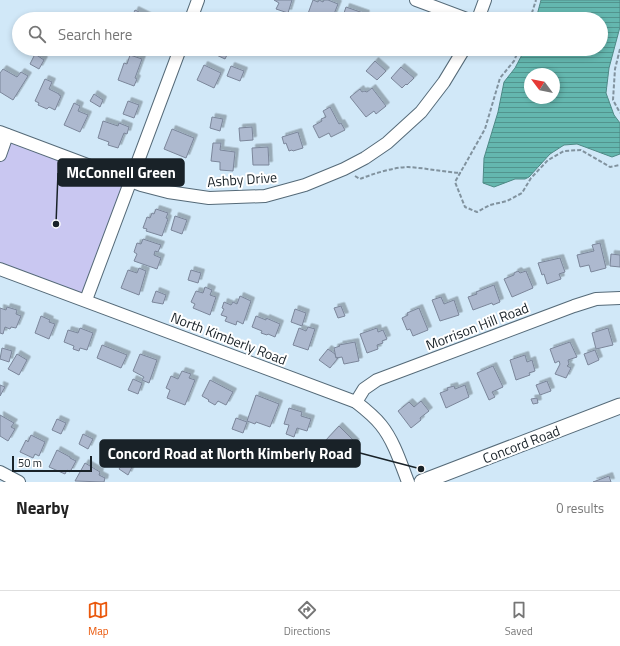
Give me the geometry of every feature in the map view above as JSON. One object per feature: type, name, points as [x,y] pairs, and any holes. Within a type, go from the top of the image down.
[{"type":"main road","name":"Concord Road","points":[[422,482],[620,406]]},
{"type":"street","points":[[194,12],[198,0]]},
{"type":"street","points":[[416,0],[448,12]]},
{"type":"street","points":[[481,12],[485,0]]},
{"type":"street","points":[[86,300],[177,56]]},
{"type":"street","name":"Ashby Drive","points":[[4,134],[141,185],[190,196],[209,198],[265,196],[305,185],[344,169],[365,158],[387,142],[421,112],[444,82],[460,56]]},
{"type":"street","points":[[0,155],[4,134]]},
{"type":"street","name":"North Kimberly Road","points":[[0,269],[356,402],[370,413],[382,426],[394,448],[408,482]]},
{"type":"street","name":"Morrison Hill Road","points":[[356,402],[364,389],[377,380],[574,306],[596,299],[620,298]]},
{"type":"street","points":[[0,472],[19,482]]},
{"type":"path","points":[[532,12],[536,0]]},
{"type":"path","points":[[620,49],[615,69],[613,100],[620,113]]},
{"type":"path","points":[[516,56],[514,61],[500,78],[485,129],[456,182],[465,207],[477,212],[490,205],[507,201],[522,193],[531,178],[548,160],[564,151],[581,150],[610,167],[620,165]]},
{"type":"path","points":[[344,169],[360,180],[374,174],[407,167],[461,173]]},
{"type":"shaded area","points":[[541,0],[620,0],[620,27],[609,68],[606,93],[614,115],[620,123],[620,154],[612,157],[577,144],[564,145],[550,154],[529,177],[525,179],[515,179],[494,187],[483,183],[484,158],[498,112],[504,82],[515,68],[521,56],[608,56],[608,12],[538,12]]},
{"type":"shaded area","points":[[8,138],[129,182],[85,298],[0,267],[0,160]]},
{"type":"building","points":[[274,0],[292,0],[288,12],[276,9],[279,3]]},
{"type":"building","points":[[313,0],[323,2],[324,0],[328,0],[338,4],[335,12],[309,12]]},
{"type":"building","points":[[346,7],[360,12],[344,12]]},
{"type":"building","points":[[34,56],[38,56],[44,60],[39,69],[30,64]]},
{"type":"building","points":[[130,56],[142,59],[135,78],[137,79],[134,86],[118,80],[124,63],[127,64]]},
{"type":"building","points":[[219,56],[226,56],[225,59]]},
{"type":"building","points":[[375,61],[386,71],[377,80],[366,71]]},
{"type":"building","points":[[204,65],[221,73],[214,88],[197,80]]},
{"type":"building","points":[[231,66],[244,71],[240,81],[227,76]]},
{"type":"building","points":[[401,67],[414,78],[402,88],[391,78]]},
{"type":"building","points":[[3,69],[17,77],[21,72],[28,76],[13,100],[0,92],[0,73]]},
{"type":"building","points":[[45,79],[52,82],[49,89],[61,96],[55,110],[49,107],[47,109],[38,105],[39,103],[35,101]]},
{"type":"building","points":[[372,88],[386,106],[376,114],[374,111],[366,117],[350,97],[360,89],[362,92],[367,92]]},
{"type":"building","points":[[94,94],[103,100],[100,107],[90,101]]},
{"type":"building","points":[[128,101],[139,105],[134,118],[123,114]]},
{"type":"building","points":[[74,103],[80,106],[78,111],[88,115],[80,132],[64,125]]},
{"type":"building","points":[[330,107],[339,124],[341,123],[345,130],[331,137],[329,133],[319,138],[313,126],[322,121],[321,119],[326,117],[323,111]]},
{"type":"building","points":[[212,117],[223,119],[220,131],[210,128]]},
{"type":"building","points":[[103,121],[118,126],[119,123],[129,127],[127,134],[124,133],[118,148],[108,145],[109,142],[98,138]]},
{"type":"building","points":[[252,127],[253,140],[240,141],[239,128]]},
{"type":"building","points":[[172,129],[194,138],[186,158],[164,149]]},
{"type":"building","points":[[298,132],[303,148],[289,151],[286,143],[284,144],[282,137]]},
{"type":"building","points":[[213,143],[221,143],[220,150],[235,152],[233,171],[220,170],[220,162],[211,161]]},
{"type":"building","points":[[268,147],[269,165],[253,165],[252,148]]},
{"type":"building","points":[[156,209],[168,213],[166,218],[168,219],[162,236],[146,231],[147,229],[143,228],[147,217],[150,218]]},
{"type":"building","points":[[175,216],[187,220],[182,234],[171,230]]},
{"type":"building","points":[[143,239],[161,245],[158,252],[155,251],[154,255],[161,258],[157,269],[134,261],[137,254],[134,252],[137,243],[141,244]]},
{"type":"building","points":[[600,243],[606,268],[591,272],[589,265],[580,267],[577,255],[594,251],[592,245]]},
{"type":"building","points":[[611,254],[620,255],[620,267],[610,266]]},
{"type":"building","points":[[560,258],[565,272],[559,274],[561,279],[547,284],[538,263]]},
{"type":"building","points":[[139,268],[146,271],[139,295],[121,288],[128,270],[137,273]]},
{"type":"building","points":[[191,270],[201,273],[198,283],[188,280]]},
{"type":"building","points":[[518,271],[520,273],[526,271],[533,288],[512,297],[504,279],[514,275],[514,273]]},
{"type":"building","points":[[494,285],[500,302],[493,305],[492,303],[473,310],[468,297]]},
{"type":"building","points":[[205,287],[212,290],[210,295],[216,297],[210,315],[193,308],[195,304],[191,302],[196,291],[203,293]]},
{"type":"building","points":[[156,291],[166,295],[163,304],[152,302]]},
{"type":"building","points":[[240,296],[251,301],[243,324],[237,321],[236,325],[225,321],[227,317],[221,315],[224,309],[222,308],[224,302],[231,305],[233,302],[237,304]]},
{"type":"building","points":[[441,297],[444,304],[454,300],[459,315],[440,321],[432,300]]},
{"type":"building","points":[[341,306],[345,316],[338,318],[334,308]]},
{"type":"building","points":[[7,307],[17,310],[16,314],[21,316],[16,328],[11,327],[10,329],[5,327],[3,334],[0,333],[0,308],[6,310]]},
{"type":"building","points":[[419,308],[428,330],[413,336],[410,329],[407,330],[402,318],[408,315],[407,313]]},
{"type":"building","points":[[295,309],[306,313],[302,326],[291,322]]},
{"type":"building","points":[[41,316],[50,320],[49,322],[55,324],[49,339],[35,333]]},
{"type":"building","points":[[256,316],[266,320],[266,318],[280,324],[275,337],[261,333],[262,331],[252,327]]},
{"type":"building","points":[[308,327],[315,329],[308,350],[293,345],[299,328],[306,331]]},
{"type":"building","points":[[80,328],[93,333],[87,350],[80,348],[79,351],[73,349],[74,346],[64,342],[68,330],[78,333]]},
{"type":"building","points":[[377,328],[378,332],[383,330],[387,339],[382,341],[383,343],[377,345],[378,349],[367,353],[360,334]]},
{"type":"building","points":[[608,328],[613,345],[596,349],[592,333]]},
{"type":"building","points":[[355,342],[359,361],[344,364],[342,357],[336,358],[334,348],[340,346],[339,345]]},
{"type":"building","points":[[570,342],[577,357],[568,360],[569,364],[567,366],[571,368],[566,378],[555,374],[560,364],[559,361],[555,363],[550,349]]},
{"type":"building","points":[[102,345],[127,355],[121,368],[97,358]]},
{"type":"building","points":[[2,348],[12,351],[9,362],[0,359]]},
{"type":"building","points":[[328,349],[335,354],[336,358],[338,358],[330,368],[319,360]]},
{"type":"building","points":[[595,350],[599,360],[588,365],[584,354]]},
{"type":"building","points":[[17,354],[27,360],[19,375],[8,369]]},
{"type":"building","points":[[140,354],[157,360],[149,383],[142,380],[144,377],[133,371]]},
{"type":"building","points":[[525,355],[527,362],[532,360],[535,371],[529,373],[530,375],[516,380],[510,360]]},
{"type":"building","points":[[493,366],[503,387],[492,392],[495,397],[489,400],[477,373]]},
{"type":"building","points":[[182,371],[191,374],[189,378],[195,380],[185,405],[167,398],[170,390],[166,388],[171,376],[178,379]]},
{"type":"building","points":[[133,379],[142,383],[138,394],[128,390]]},
{"type":"building","points":[[210,380],[233,392],[226,405],[218,401],[215,405],[202,396]]},
{"type":"building","points":[[547,381],[551,391],[540,395],[536,385]]},
{"type":"building","points":[[0,385],[5,387],[0,396]]},
{"type":"building","points":[[465,385],[469,397],[446,408],[440,393],[448,390],[447,388],[454,386],[455,389]]},
{"type":"building","points":[[256,395],[279,404],[270,427],[256,422],[255,424],[247,421]]},
{"type":"building","points":[[537,398],[538,403],[533,404],[531,399]]},
{"type":"building","points":[[421,401],[429,411],[411,428],[398,411],[409,402],[414,407]]},
{"type":"building","points":[[289,408],[302,412],[301,416],[311,419],[307,431],[297,428],[294,437],[286,434],[289,425],[284,424]]},
{"type":"building","points":[[0,415],[14,423],[11,427],[15,429],[8,441],[0,436]]},
{"type":"building","points":[[236,418],[247,422],[243,433],[232,429]]},
{"type":"building","points":[[57,419],[66,423],[61,434],[52,430]]},
{"type":"building","points":[[339,426],[356,443],[338,460],[332,453],[335,451],[325,441]]},
{"type":"building","points":[[83,434],[93,439],[88,449],[79,444]]},
{"type":"building","points":[[31,435],[45,442],[39,456],[35,454],[33,458],[20,452],[26,440],[28,442]]},
{"type":"building","points":[[57,450],[76,461],[70,472],[67,470],[65,474],[49,467]]},
{"type":"building","points":[[125,460],[133,465],[128,475],[119,469]]},
{"type":"building","points":[[85,463],[100,472],[99,475],[105,478],[104,482],[75,481]]},
{"type":"building","points":[[609,476],[611,482],[593,482]]},
{"type":"place","name":"McConnell Green","points":[[56,224]]},
{"type":"place","name":"Concord Road at North Kimberly Road","points":[[421,469]]}]
